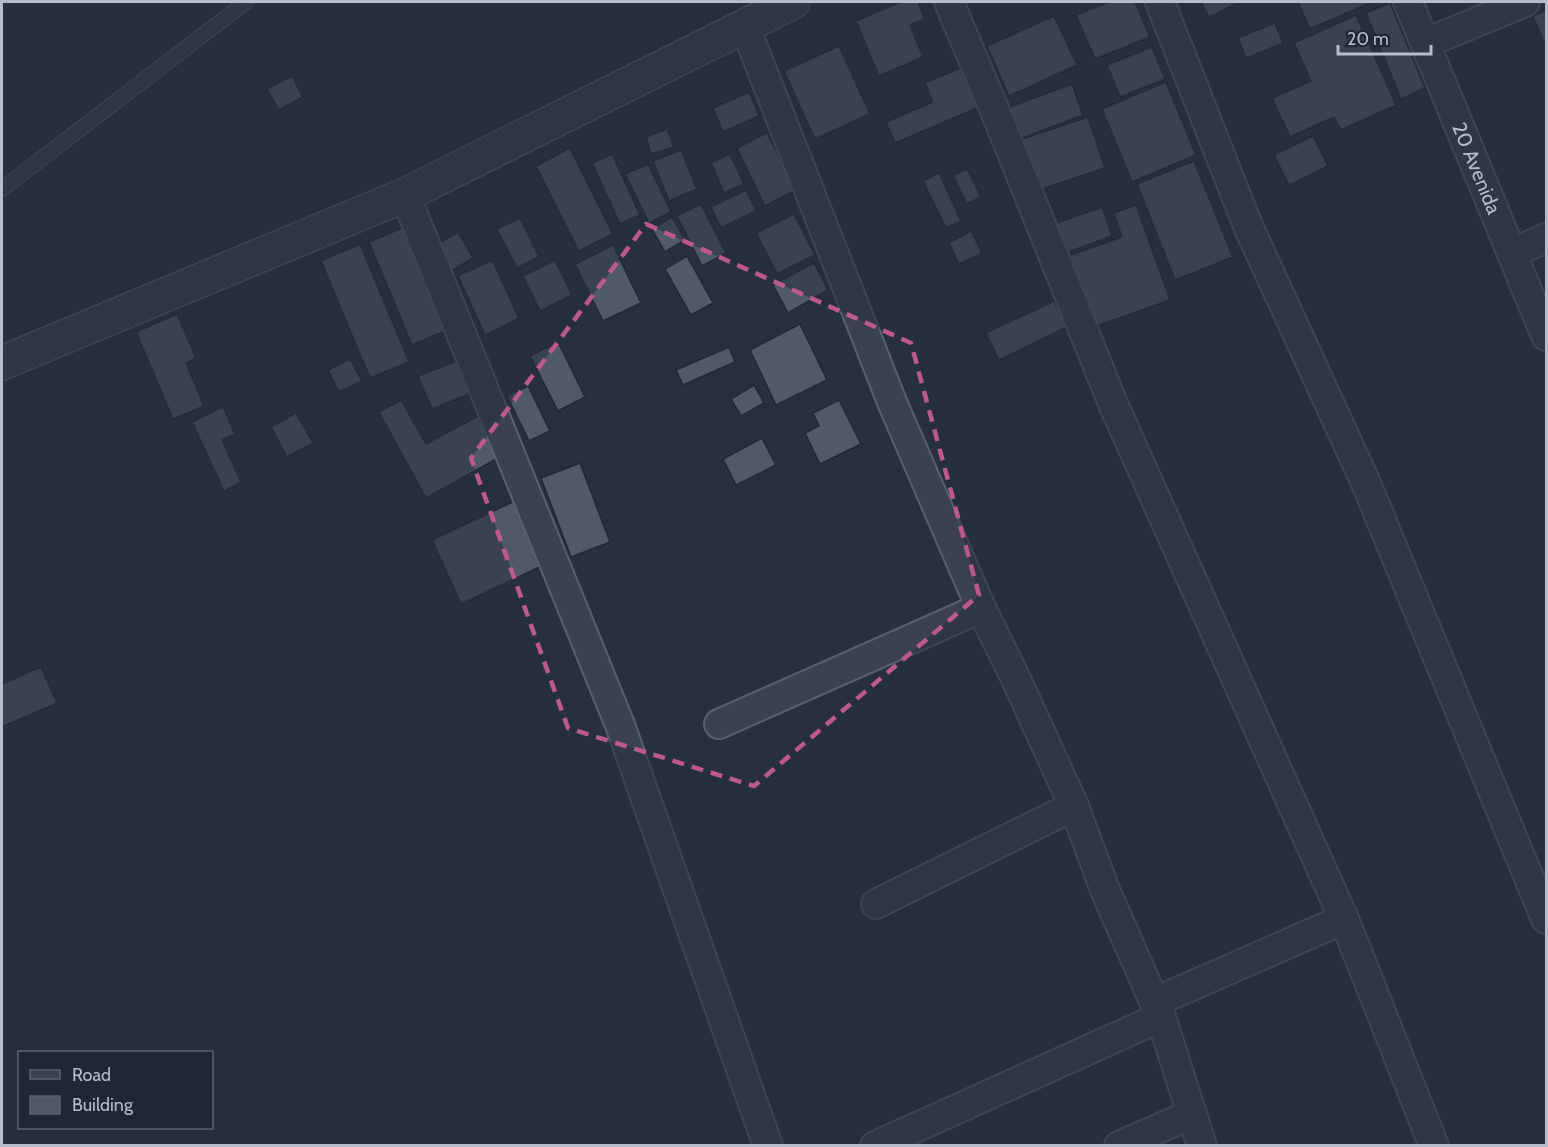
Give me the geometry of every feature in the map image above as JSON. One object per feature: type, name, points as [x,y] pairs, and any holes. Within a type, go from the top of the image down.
[{"type":"street","points":[[2,363],[405,195],[794,2]]},
{"type":"street","points":[[949,2],[1114,406],[1344,919],[1434,1146]]},
{"type":"street","points":[[1160,2],[1248,226],[1365,481],[1546,919]]},
{"type":"street","name":"20 Avenida","points":[[1408,2],[1546,336]]},
{"type":"street","points":[[1426,43],[1525,2]]},
{"type":"street","points":[[745,27],[892,402],[981,608],[1074,806],[1105,890],[1158,1010],[1202,1146]]},
{"type":"street","points":[[405,195],[620,725],[768,1146]]},
{"type":"street","points":[[1513,252],[1546,238]]},
{"type":"street","points":[[719,724],[981,608]]},
{"type":"street","points":[[876,904],[1074,806]]},
{"type":"street","points":[[875,1146],[1344,919]]},
{"type":"street","points":[[1119,1146],[1192,1114]]},
{"type":"lane","points":[[2,189],[246,2]]},
{"type":"highlighted area","points":[[646,224],[911,343],[979,595],[754,786],[568,728],[471,458]]},
{"type":"building","points":[[900,2],[918,2],[925,19],[910,25],[923,57],[879,76],[856,21]]},
{"type":"building","points":[[1109,2],[1135,2],[1150,37],[1095,59],[1076,15]]},
{"type":"building","points":[[1201,2],[1239,2],[1209,17]]},
{"type":"building","points":[[1298,2],[1372,2],[1310,29]]},
{"type":"building","points":[[1390,3],[1425,88],[1401,99],[1366,13]]},
{"type":"building","points":[[1546,10],[1546,47],[1533,16]]},
{"type":"building","points":[[1356,15],[1396,105],[1341,130],[1334,117],[1290,137],[1272,98],[1311,81],[1294,43]]},
{"type":"building","points":[[1054,16],[1077,65],[1009,96],[987,46]]},
{"type":"building","points":[[1275,23],[1283,43],[1246,58],[1238,38]]},
{"type":"building","points":[[839,46],[870,114],[815,139],[784,71]]},
{"type":"building","points":[[1152,47],[1165,79],[1120,97],[1107,65]]},
{"type":"building","points":[[960,68],[977,108],[895,143],[886,122],[933,102],[925,83]]},
{"type":"building","points":[[292,76],[303,97],[279,110],[267,89]]},
{"type":"building","points":[[1166,82],[1196,155],[1132,182],[1102,109]]},
{"type":"building","points":[[1072,84],[1083,115],[1022,138],[1010,107]]},
{"type":"building","points":[[749,92],[759,116],[723,132],[713,108]]},
{"type":"building","points":[[1088,117],[1105,168],[1036,191],[1019,140]]},
{"type":"building","points":[[667,129],[674,147],[651,154],[646,137]]},
{"type":"building","points":[[767,133],[796,190],[765,206],[737,148]]},
{"type":"building","points":[[1313,136],[1328,166],[1289,185],[1274,155]]},
{"type":"building","points":[[570,148],[613,234],[579,251],[536,166]]},
{"type":"building","points":[[681,150],[697,189],[669,201],[653,161]]},
{"type":"building","points":[[612,154],[640,215],[620,224],[592,163]]},
{"type":"building","points":[[730,154],[744,184],[724,193],[711,163]]},
{"type":"building","points":[[1194,161],[1233,257],[1175,280],[1137,184]]},
{"type":"building","points":[[648,164],[671,212],[649,223],[625,174]]},
{"type":"building","points":[[967,169],[981,197],[967,204],[953,175]]},
{"type":"building","points":[[939,173],[961,221],[946,228],[923,181]]},
{"type":"building","points":[[746,190],[756,211],[721,228],[711,207]]},
{"type":"building","points":[[701,204],[726,253],[702,266],[677,216]]},
{"type":"building","points":[[1136,205],[1170,300],[1088,329],[1063,258],[1122,237],[1114,213]]},
{"type":"building","points":[[1102,207],[1112,236],[1063,254],[1052,225]]},
{"type":"building","points":[[794,214],[815,255],[777,274],[756,233]]},
{"type":"building","points":[[672,217],[685,240],[665,252],[652,229]]},
{"type":"building","points":[[520,218],[539,257],[517,268],[497,229]]},
{"type":"building","points":[[407,226],[450,329],[412,345],[369,242]]},
{"type":"building","points":[[971,231],[982,253],[959,264],[949,243]]},
{"type":"building","points":[[458,232],[473,258],[446,274],[431,248]]},
{"type":"building","points":[[360,244],[409,362],[370,378],[321,261]]},
{"type":"building","points":[[613,245],[641,303],[603,321],[575,264]]},
{"type":"building","points":[[687,256],[713,303],[691,315],[665,269]]},
{"type":"building","points":[[492,260],[519,318],[485,335],[458,276]]},
{"type":"building","points":[[555,260],[572,295],[540,311],[523,276]]},
{"type":"building","points":[[814,263],[828,290],[788,313],[773,285]]},
{"type":"building","points":[[1054,301],[1067,327],[999,360],[986,333]]},
{"type":"building","points":[[177,314],[196,358],[186,363],[204,406],[173,419],[136,332]]},
{"type":"building","points":[[800,324],[827,380],[776,405],[750,350]]},
{"type":"building","points":[[558,342],[585,397],[558,411],[530,356]]},
{"type":"building","points":[[729,347],[735,362],[683,385],[676,370]]},
{"type":"building","points":[[350,359],[362,381],[339,392],[328,370]]},
{"type":"building","points":[[456,361],[469,394],[432,409],[418,376]]},
{"type":"building","points":[[754,385],[764,403],[741,416],[731,399]]},
{"type":"building","points":[[528,386],[550,431],[529,441],[507,396]]},
{"type":"building","points":[[401,400],[426,444],[478,416],[500,457],[426,498],[379,412]]},
{"type":"building","points":[[839,400],[861,444],[820,464],[805,433],[819,426],[813,413]]},
{"type":"building","points":[[223,407],[235,434],[222,440],[241,482],[224,491],[192,422]]},
{"type":"building","points":[[296,413],[313,443],[287,457],[271,427]]},
{"type":"building","points":[[762,438],[776,465],[736,485],[723,459]]},
{"type":"building","points":[[580,463],[610,542],[571,557],[541,478]]},
{"type":"building","points":[[521,498],[550,562],[461,604],[432,540]]},
{"type":"building","points":[[41,667],[57,703],[2,727],[2,684]]}]
